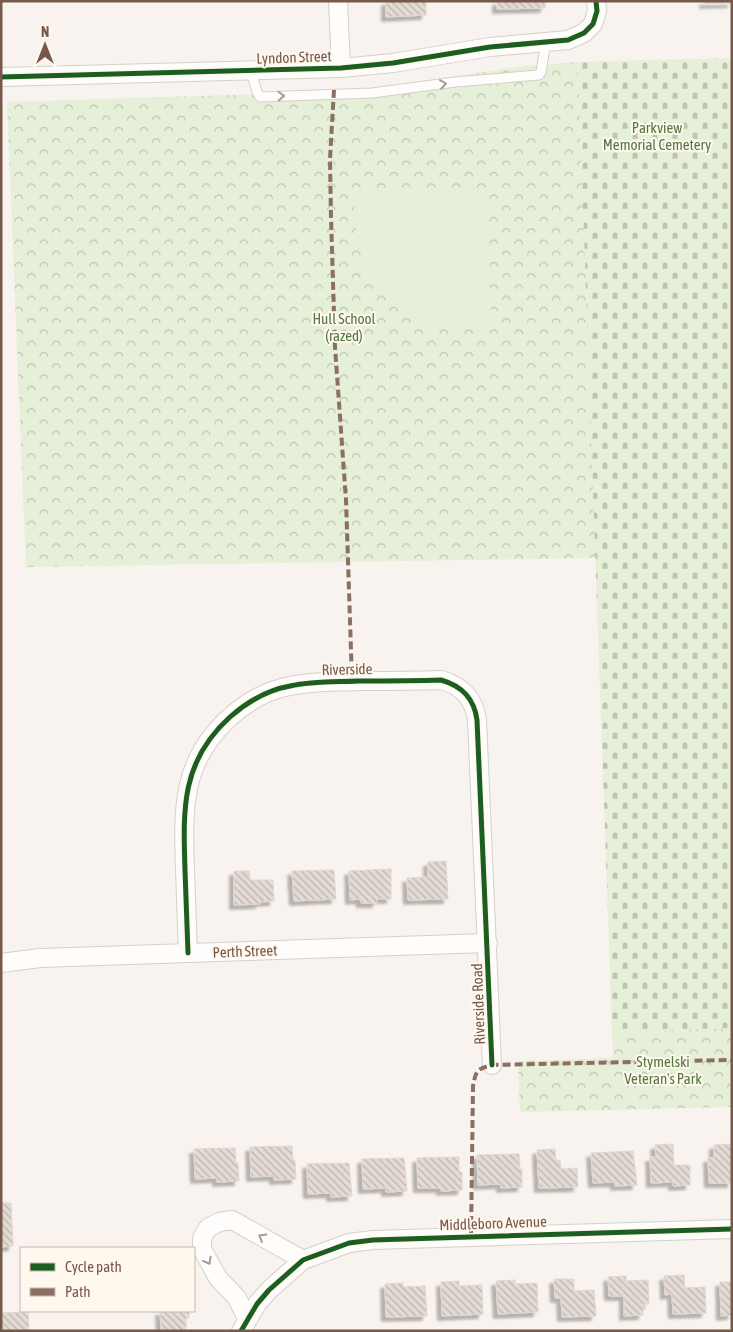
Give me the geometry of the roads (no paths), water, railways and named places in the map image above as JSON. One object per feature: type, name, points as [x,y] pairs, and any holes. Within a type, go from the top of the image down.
[{"type":"street","points":[[338,1],[341,68]]},
{"type":"street","name":"Lyndon Street","points":[[1,77],[341,68],[393,63],[490,47],[568,40],[584,32],[593,24],[597,11],[596,1]]},
{"type":"street","name":"Riverside","points":[[188,953],[184,810],[188,783],[199,756],[222,725],[252,700],[289,686],[327,682],[442,680],[458,687],[472,701],[477,720],[488,943]]},
{"type":"street","name":"Perth Street","points":[[1,963],[40,958],[488,943]]},
{"type":"street","name":"Riverside Road","points":[[488,943],[492,1065]]},
{"type":"street","points":[[244,1325],[237,1298],[218,1278],[202,1249],[202,1238],[208,1228],[219,1222],[232,1220],[303,1260]]},
{"type":"street","name":"Middleboro Avenue","points":[[244,1325],[269,1290],[303,1260],[349,1244],[373,1240],[732,1229]]},
{"type":"lane","points":[[251,71],[260,97],[372,93],[455,82],[539,75],[546,42]]},
{"type":"park label","name":"Parkview Memorial Cemetery","points":[[657,136]]},
{"type":"park label","name":"Hull School (razed)","points":[[344,326]]},
{"type":"park label","name":"Stymelski Veteran's Park","points":[[663,1070]]}]
